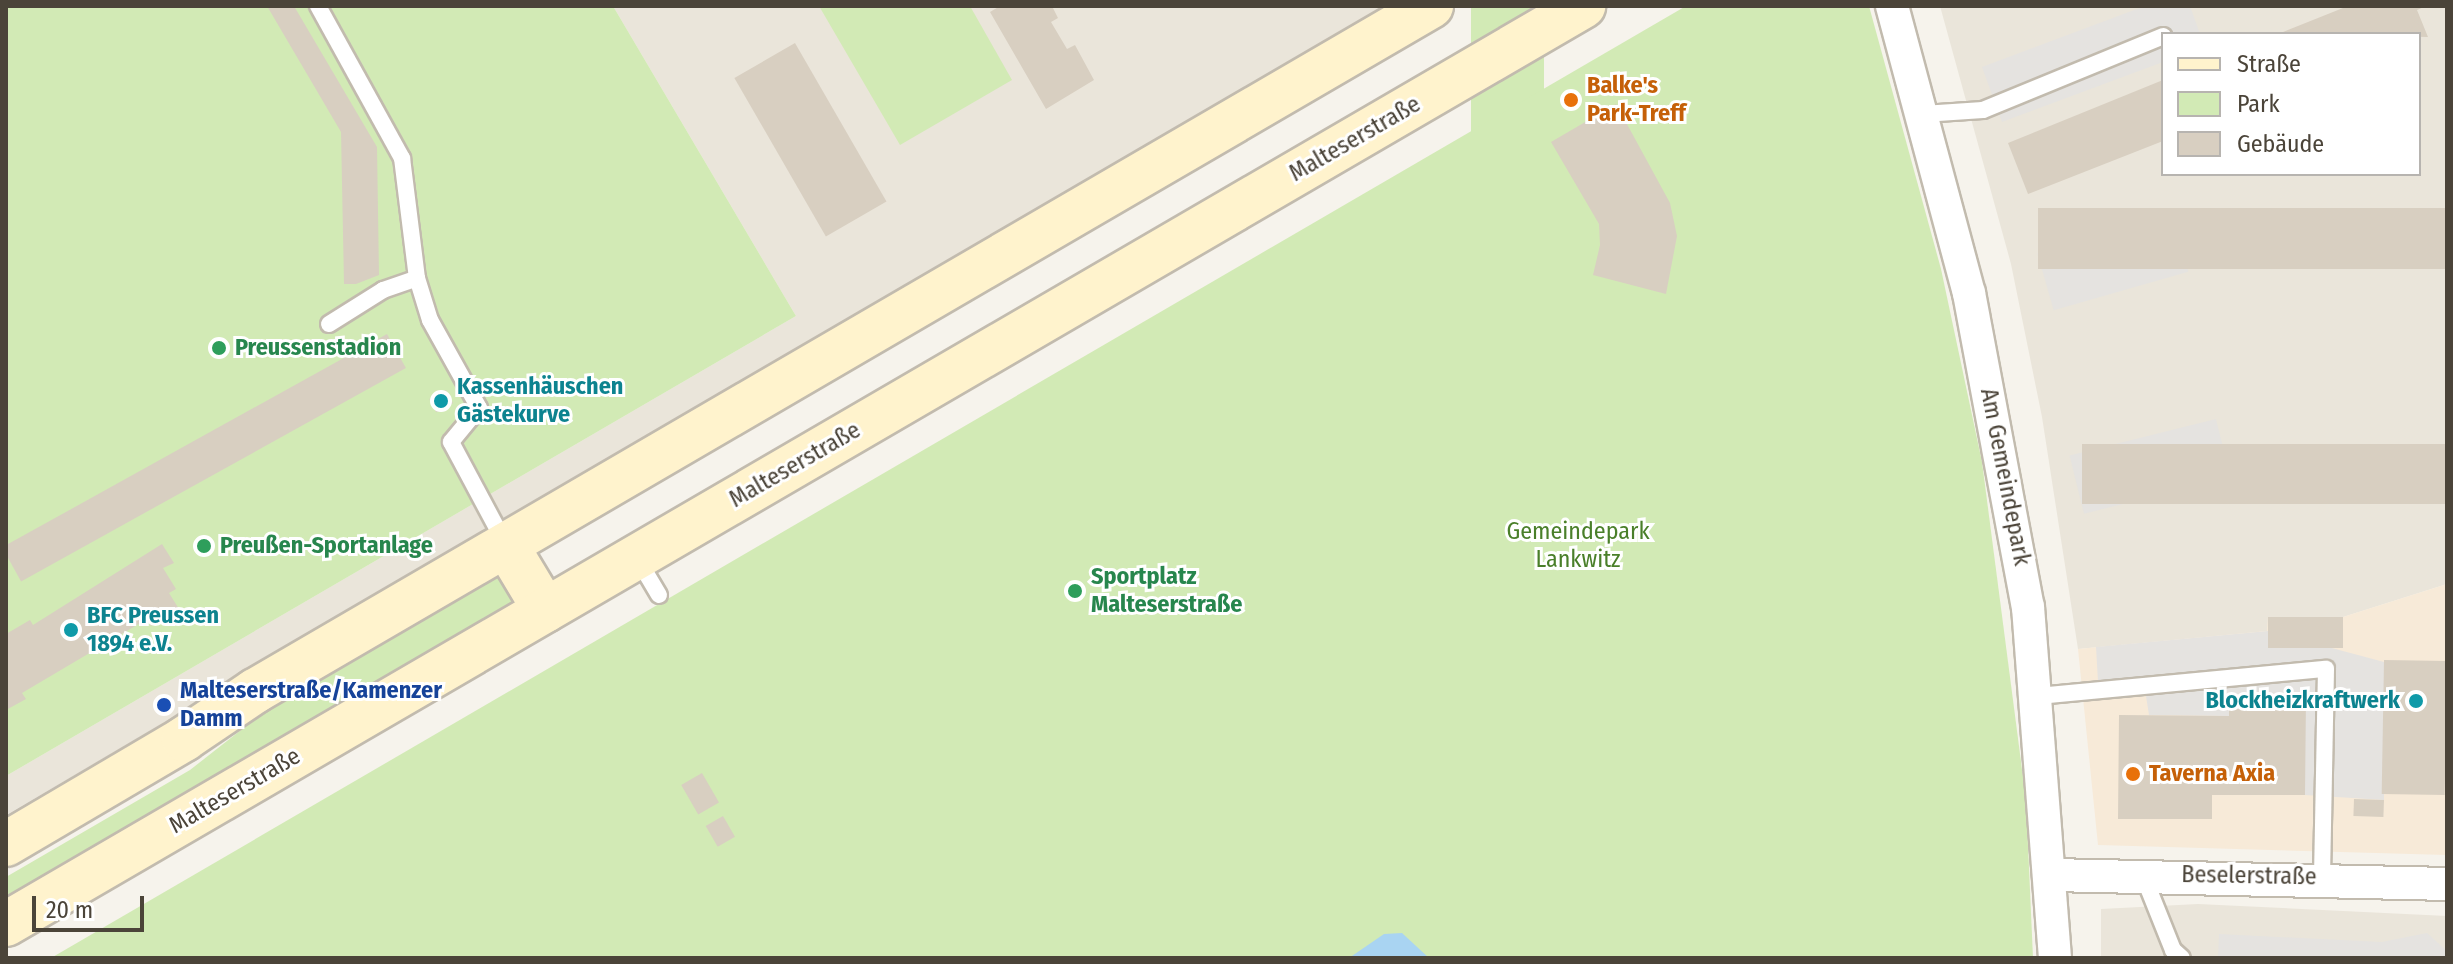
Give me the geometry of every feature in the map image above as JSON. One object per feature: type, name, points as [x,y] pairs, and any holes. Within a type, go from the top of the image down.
[{"type":"main road","points":[[6,844],[506,545],[1431,6]]},
{"type":"main road","name":"Malteserstraße","points":[[6,924],[1583,6]]},
{"type":"main road","points":[[506,545],[545,610]]},
{"type":"street","name":"Am Gemeindepark","points":[[1892,6],[1948,201],[1991,402],[2028,607],[2052,875],[2055,958]]},
{"type":"street","name":"Beselerstraße","points":[[2052,875],[2322,878],[2447,884]]},
{"type":"lane","points":[[318,6],[402,158],[417,278],[430,320],[479,408],[451,442],[506,545]]},
{"type":"lane","points":[[1923,114],[1983,110],[2161,37]]},
{"type":"lane","points":[[329,324],[383,290],[417,278]]},
{"type":"lane","points":[[636,557],[659,595]]},
{"type":"lane","points":[[2038,696],[2326,669],[2322,878]]},
{"type":"lane","points":[[2143,874],[2173,950],[2182,958]]},
{"type":"shaded area","points":[[613,6],[1397,6],[6,815],[6,776],[796,316]]},
{"type":"shaded area","points":[[1940,6],[2447,6],[2447,584],[2343,617],[2268,617],[2268,631],[2078,649],[2042,417],[2011,264]]},
{"type":"shaded area","points":[[2145,6],[2190,6],[2199,32],[2161,32],[2161,63],[2002,122],[1982,67]]},
{"type":"shaded area","points":[[2172,215],[2188,272],[2054,310],[2037,254]]},
{"type":"shaded area","points":[[2216,419],[2231,477],[2084,514],[2069,456]]},
{"type":"shaded area","points":[[2447,584],[2447,855],[2098,845],[2078,649],[2267,631],[2268,617],[2343,617]]},
{"type":"shaded area","points":[[2268,631],[2384,662],[2384,800],[2305,795],[2305,698],[2230,697],[2229,716],[2149,715],[2146,696],[2099,699],[2096,647]]},
{"type":"shaded area","points":[[2198,904],[2447,916],[2447,958],[2101,958],[2101,909]]},
{"type":"shaded area","points":[[2427,933],[2447,951],[2447,958],[2218,958],[2219,934],[2382,942]]},
{"type":"green space","name":"Preußen-Sportanlage","points":[[6,6],[613,6],[796,316],[6,776]]},
{"type":"green space","points":[[819,6],[970,6],[1012,80],[900,145]]},
{"type":"green space","points":[[1471,6],[1544,6],[1544,958],[1471,958]]},
{"type":"green space","name":"Gemeindepark Lankwitz","points":[[1686,6],[1869,6],[1941,269],[1982,462],[2026,800],[2033,958],[51,958]]},
{"type":"green space","points":[[496,573],[517,593],[515,604],[6,901],[6,877],[190,770],[274,704]]},
{"type":"water","points":[[1402,933],[1429,958],[1349,958],[1384,934]]},
{"type":"building","points":[[267,6],[294,6],[377,147],[379,275],[356,284],[344,284],[341,132]]},
{"type":"building","points":[[1000,6],[1052,6],[1058,18],[1051,22],[1067,49],[1075,45],[1094,80],[1046,109],[990,12]]},
{"type":"building","points":[[2348,6],[2426,6],[2417,10],[2428,37],[2421,37],[2421,32],[2283,32]]},
{"type":"building","points":[[795,43],[886,201],[826,236],[734,78]]},
{"type":"building","points":[[2161,81],[2161,142],[2028,194],[2008,143]]},
{"type":"building","points":[[1616,104],[1670,203],[1677,236],[1666,294],[1593,275],[1600,245],[1599,224],[1551,142]]},
{"type":"building","points":[[2038,208],[2447,208],[2447,269],[2038,269]]},
{"type":"building","points":[[387,334],[406,368],[21,581],[6,554],[6,545]]},
{"type":"building","name":"Kassenhäuschen Gästekurve","points":[[446,390],[453,403],[436,412],[429,399]]},
{"type":"building","points":[[2082,444],[2447,444],[2447,504],[2082,504]]},
{"type":"building","name":"BFC Preussen 1894 e.V.","points":[[162,544],[174,563],[163,568],[176,589],[169,593],[179,609],[151,626],[147,619],[22,693],[26,699],[6,710],[6,634],[30,620],[33,625]]},
{"type":"building","points":[[2268,617],[2343,617],[2343,648],[2268,648]]},
{"type":"building","name":"Blockheizkraftwerk","points":[[2384,660],[2447,661],[2445,795],[2382,794]]},
{"type":"building","points":[[2229,697],[2306,698],[2305,795],[2212,795],[2212,819],[2118,819],[2119,715],[2229,716]]},
{"type":"building","points":[[702,773],[719,802],[698,814],[681,785]]},
{"type":"building","points":[[2354,799],[2384,800],[2383,817],[2353,816]]},
{"type":"building","points":[[723,816],[735,837],[718,847],[706,826]]},
{"type":"place","name":"Balke's Park-Treff","points":[[1571,100]]},
{"type":"place","name":"Preussenstadion","points":[[219,348]]},
{"type":"place","name":"Kassenhäuschen Gästekurve","points":[[441,401]]},
{"type":"place","name":"Preußen-Sportanlage","points":[[204,546]]},
{"type":"place","name":"Sportplatz Malteserstraße","points":[[1075,591]]},
{"type":"place","name":"BFC Preussen 1894 e.V.","points":[[71,630]]},
{"type":"place","name":"Blockheizkraftwerk","points":[[2416,701]]},
{"type":"place","name":"Malteserstraße/Kamenzer Damm","points":[[164,705]]},
{"type":"place","name":"Taverna Axia","points":[[2133,774]]}]
